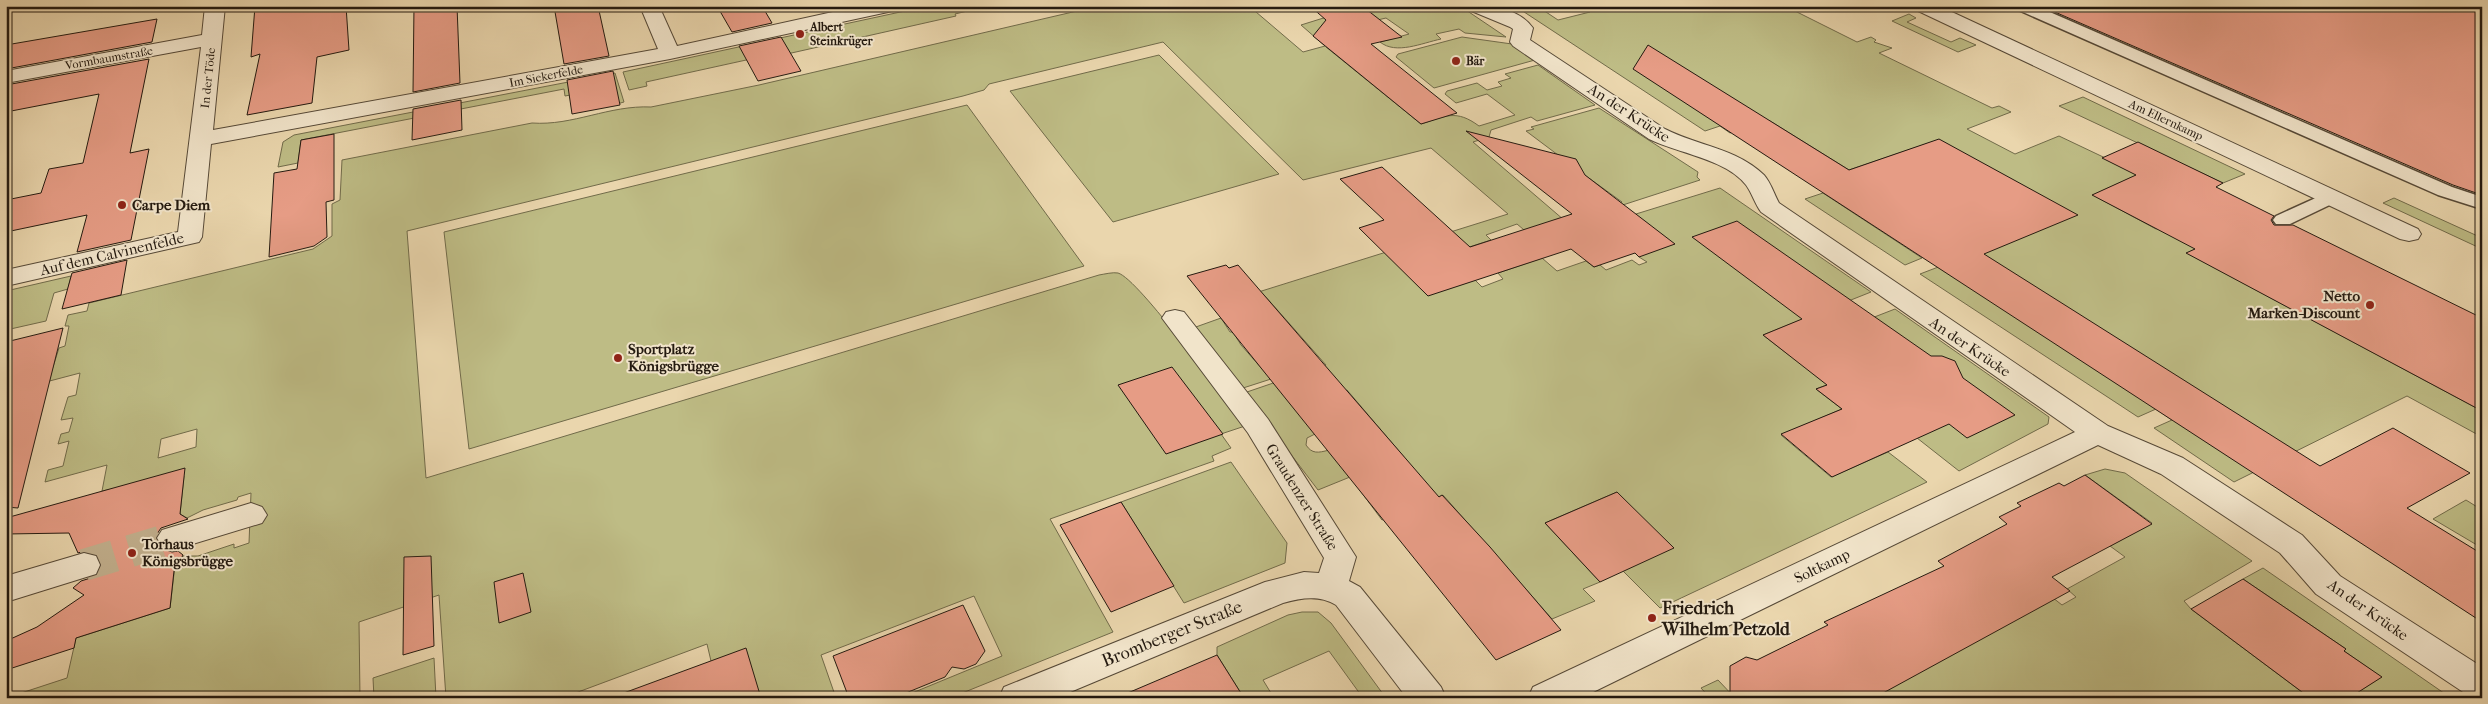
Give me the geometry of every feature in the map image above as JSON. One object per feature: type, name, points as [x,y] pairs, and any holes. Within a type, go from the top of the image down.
[{"type":"street","name":"In der Töde","points":[[201,145],[216,6]]},
{"type":"street","points":[[649,6],[670,53]]},
{"type":"street","name":"Im Siekerfelde","points":[[201,145],[670,53],[888,6]]},
{"type":"street","name":"An der Krücke","points":[[1476,6],[1500,13],[1514,20],[1523,28],[1520,42],[1657,134],[1675,143],[1714,153],[1745,172],[1756,181],[1769,207],[2098,433],[2172,466],[2291,544],[2328,585],[2482,686]]},
{"type":"street","name":"Am Ellernkamp","points":[[1923,6],[2409,234]]},
{"type":"street","name":"Vormbaumstraße","points":[[6,77],[212,39]]},
{"type":"street","name":"Auf dem Calvinenfelde","points":[[6,278],[190,236],[201,145]]},
{"type":"street","name":"Graudenzer Straße","points":[[1175,318],[1258,426],[1340,557],[1331,586]]},
{"type":"street","name":"Soltkamp","points":[[1546,698],[2098,433]]},
{"type":"street","points":[[173,538],[251,515]]},
{"type":"street","points":[[6,589],[84,566]]},
{"type":"street","name":"Bromberger Straße","points":[[1016,698],[1277,591],[1304,585],[1331,586]]},
{"type":"street","points":[[1331,586],[1348,596],[1419,695]]},
{"type":"lane","points":[[2022,6],[2445,191],[2482,203]]},
{"type":"lane","points":[[2283,220],[2331,197]]},
{"type":"shaded area","points":[[928,6],[988,6],[955,14],[956,16],[787,54],[769,55],[646,82],[647,86],[629,90],[623,72]]},
{"type":"shaded area","points":[[1082,6],[1249,6],[1303,52],[1325,46],[1301,25],[1362,6],[1460,6],[1506,37],[1465,33],[1459,29],[1436,34],[1441,39],[1409,47],[1394,48],[1380,42],[1409,34],[1386,18],[1348,27],[1326,47],[1421,124],[1444,117],[1457,116],[1464,117],[1479,126],[1515,115],[1487,94],[1456,103],[1445,94],[1447,91],[1477,83],[1487,90],[1502,86],[1498,82],[1511,78],[1505,74],[1538,65],[1595,105],[1537,121],[1531,117],[1491,130],[1489,137],[1473,142],[1564,220],[1622,202],[1575,168],[1578,165],[1577,161],[1562,158],[1526,131],[1534,129],[1531,127],[1599,108],[1698,172],[1697,177],[1700,180],[1530,235],[1517,224],[1486,235],[1491,240],[1401,269],[1475,280],[1482,287],[1503,279],[1498,273],[1542,258],[1557,271],[1586,261],[1594,267],[1600,265],[1606,270],[1632,260],[1639,265],[1647,262],[1639,257],[1636,214],[1720,188],[1871,292],[1763,335],[1789,355],[1828,335],[1895,309],[2049,417],[2048,424],[1959,471],[1842,379],[1816,389],[1842,409],[1781,435],[1831,477],[1888,452],[1927,482],[1660,608],[1623,571],[1617,492],[1545,523],[1600,582],[1583,589],[1595,601],[1552,619],[1443,495],[1382,520],[1350,477],[1318,490],[1244,393],[1326,365],[1265,296],[1240,303],[1236,299],[1508,214],[1431,148],[1303,180],[1163,42],[989,84],[984,90],[963,96],[407,231],[426,478],[1099,275],[1118,273],[1129,280],[1162,317],[1245,426],[1221,434],[1231,448],[1212,456],[1214,461],[1050,519],[1113,632],[950,698],[900,698],[1002,656],[974,596],[821,655],[836,698],[761,698],[711,661],[707,644],[562,698],[446,698],[439,595],[359,622],[360,698],[6,698],[67,678],[76,638],[170,608],[175,565],[183,556],[198,556],[234,544],[234,548],[249,543],[251,493],[238,497],[237,500],[203,510],[187,518],[180,514],[184,476],[102,491],[107,465],[45,482],[48,470],[63,466],[69,441],[58,444],[61,434],[69,432],[73,418],[61,420],[68,397],[76,395],[80,373],[42,383],[52,370],[59,348],[65,346],[69,326],[65,326],[68,315],[87,311],[89,303],[313,249],[332,236],[332,204],[340,200],[342,160],[532,123],[562,121],[620,109],[651,107],[759,85],[1077,11]],"holes":[[[1347,390],[1404,457],[1350,477],[1329,450],[1316,452],[1308,448],[1306,445],[1307,438],[1315,434],[1295,408]],[[197,429],[196,447],[158,458],[161,439]]]},
{"type":"shaded area","points":[[1515,6],[1537,6],[1558,20],[1590,12],[1581,6],[1785,6],[1857,42],[1871,37],[1876,40],[1874,42],[1892,48],[1879,53],[1992,108],[1999,106],[2011,112],[1967,129],[2015,154],[2059,136],[2139,174],[2093,195],[2156,229],[2216,201],[2254,221],[2187,253],[2482,411],[2482,437],[2407,396],[2234,482],[2154,428],[2172,420],[2156,409],[2138,417],[1920,274],[2001,243],[1938,140],[1849,170],[1770,121],[1730,133],[1720,126],[1705,131]]},
{"type":"shaded area","points":[[1909,14],[1916,18],[1907,22],[1951,42],[1960,38],[1976,45],[1958,52],[1892,21]]},
{"type":"shaded area","points":[[1462,37],[1512,44],[1535,60],[1434,88],[1396,57],[1398,54]]},
{"type":"shaded area","points":[[1159,55],[1279,174],[1113,222],[1010,91]]},
{"type":"shaded area","points":[[615,73],[624,102],[606,107],[602,89],[565,96],[564,89],[301,140],[298,163],[278,167],[283,142],[294,135]]},
{"type":"shaded area","points":[[2083,97],[2245,174],[2223,183],[2059,106]]},
{"type":"shaded area","name":"Sportplatz Königsbrügge","points":[[967,105],[1084,266],[469,449],[444,232]]},
{"type":"shaded area","points":[[1823,193],[1922,258],[1905,265],[1805,199]]},
{"type":"shaded area","points":[[2394,198],[2482,238],[2482,249],[2383,203]]},
{"type":"shaded area","points":[[71,276],[68,289],[54,293],[46,321],[6,330],[6,291]]},
{"type":"shaded area","points":[[1221,318],[1230,332],[1233,332],[1241,345],[1271,379],[1240,389],[1193,328]]},
{"type":"shaded area","points":[[1231,462],[1287,543],[1285,563],[1184,603],[1121,502]]},
{"type":"shaded area","points":[[2105,469],[2125,473],[2252,561],[2184,601],[2191,609],[2310,698],[1874,698],[2038,586],[2062,605],[2076,597],[2067,589],[2125,557],[2110,546],[2152,523],[2085,475]]},
{"type":"shaded area","points":[[2466,500],[2482,510],[2482,548],[2433,519]]},
{"type":"shaded area","points":[[2263,568],[2451,698],[2349,698],[2381,677],[2344,651],[2346,649],[2243,579]]},
{"type":"shaded area","points":[[1302,612],[1318,612],[1331,623],[1383,694],[1374,698],[1363,698],[1329,651],[1263,680],[1274,698],[1244,698],[1217,655],[1217,647],[1288,615]]},
{"type":"shaded area","points":[[434,658],[436,698],[374,698],[373,678]]},
{"type":"shaded area","points":[[1718,680],[1735,698],[1710,698],[1701,688]]},
{"type":"building","points":[[255,6],[346,6],[349,50],[317,57],[312,103],[247,115],[260,54],[251,57]]},
{"type":"building","points":[[414,6],[457,6],[460,83],[413,92]]},
{"type":"building","points":[[554,6],[598,6],[609,56],[564,64]]},
{"type":"building","points":[[717,6],[762,6],[772,23],[732,32]]},
{"type":"building","points":[[1310,6],[1362,6],[1402,37],[1371,44],[1457,113],[1421,124],[1313,36],[1326,20]]},
{"type":"building","points":[[2041,6],[2463,6],[2482,13],[2482,195],[2453,185]]},
{"type":"building","points":[[157,19],[152,42],[6,69],[6,45]]},
{"type":"building","points":[[781,37],[801,71],[758,81],[739,46]]},
{"type":"building","points":[[1648,45],[1849,170],[1939,139],[2078,215],[1984,254],[2320,466],[2393,428],[2470,473],[2407,508],[2482,554],[2482,622],[1633,69]]},
{"type":"building","points":[[149,59],[130,153],[149,149],[131,240],[77,252],[87,215],[6,232],[6,200],[41,193],[49,169],[83,163],[99,94],[6,112],[6,85]]},
{"type":"building","points":[[613,71],[620,105],[572,114],[567,80]]},
{"type":"building","points":[[461,100],[462,130],[412,140],[413,109]]},
{"type":"building","points":[[1466,131],[1576,159],[1585,175],[1675,244],[1639,257],[1635,253],[1594,267],[1571,249],[1428,296],[1359,228],[1384,220],[1340,179],[1382,167],[1470,247],[1572,214]]},
{"type":"building","points":[[334,134],[334,200],[326,202],[327,237],[314,246],[269,257],[274,173],[297,169],[301,140]]},
{"type":"building","name":"Netto Marken-Discount","points":[[2138,142],[2223,183],[2216,187],[2274,216],[2271,220],[2274,225],[2293,225],[2482,318],[2482,411],[2186,253],[2195,249],[2092,195],[2136,175],[2102,158]]},
{"type":"building","points":[[1737,221],[1931,356],[1942,356],[1955,361],[1963,378],[2015,415],[1967,438],[1949,424],[1832,477],[1781,434],[1842,409],[1816,389],[1827,385],[1763,335],[1802,319],[1692,237]]},
{"type":"building","points":[[127,260],[121,295],[62,309],[72,273]]},
{"type":"building","points":[[1226,265],[1229,268],[1238,265],[1439,497],[1442,495],[1490,547],[1561,630],[1496,660],[1187,276]]},
{"type":"building","points":[[63,328],[18,508],[6,507],[6,342]]},
{"type":"building","points":[[1172,367],[1223,434],[1166,454],[1118,385]]},
{"type":"building","points":[[185,468],[180,514],[188,519],[161,528],[155,537],[161,548],[172,552],[178,551],[183,555],[174,571],[170,608],[76,638],[74,648],[6,670],[6,641],[37,627],[84,595],[73,588],[81,581],[97,576],[102,566],[96,554],[84,551],[78,553],[69,533],[6,534],[6,518]]},
{"type":"building","points":[[2085,475],[2152,524],[2052,577],[2070,591],[1874,698],[1730,698],[1730,666],[1746,657],[1757,660],[1828,625],[1824,622],[1944,566],[1938,561],[2007,524],[1999,517],[2021,506],[2017,503],[2059,483],[2064,486]]},
{"type":"building","points":[[1617,492],[1674,548],[1600,582],[1545,523]]},
{"type":"building","points":[[1121,502],[1174,586],[1111,612],[1060,525]]},
{"type":"building","points":[[431,556],[434,646],[403,655],[404,557]]},
{"type":"building","points":[[523,573],[531,612],[499,623],[494,582]]},
{"type":"building","points":[[2243,579],[2346,649],[2344,651],[2382,677],[2349,698],[2310,698],[2191,609]]},
{"type":"building","points":[[963,605],[985,651],[976,664],[964,669],[952,667],[945,677],[901,695],[888,698],[849,698],[833,656]]},
{"type":"building","points":[[746,648],[761,698],[622,698],[621,694]]},
{"type":"building","points":[[1217,655],[1244,698],[1116,698]]},
{"type":"tunnel","points":[[84,565],[173,538]]},
{"type":"place","name":"Albert Steinkrüger","points":[[800,34]]},
{"type":"place","name":"Bär","points":[[1456,61]]},
{"type":"place","name":"Carpe Diem","points":[[122,205]]},
{"type":"place","name":"Netto Marken-Discount","points":[[2370,305]]},
{"type":"place","name":"Sportplatz Königsbrügge","points":[[618,358]]},
{"type":"place","name":"Torhaus Königsbrügge","points":[[132,553]]},
{"type":"place","name":"Friedrich Wilhelm Petzold","points":[[1652,618]]}]
